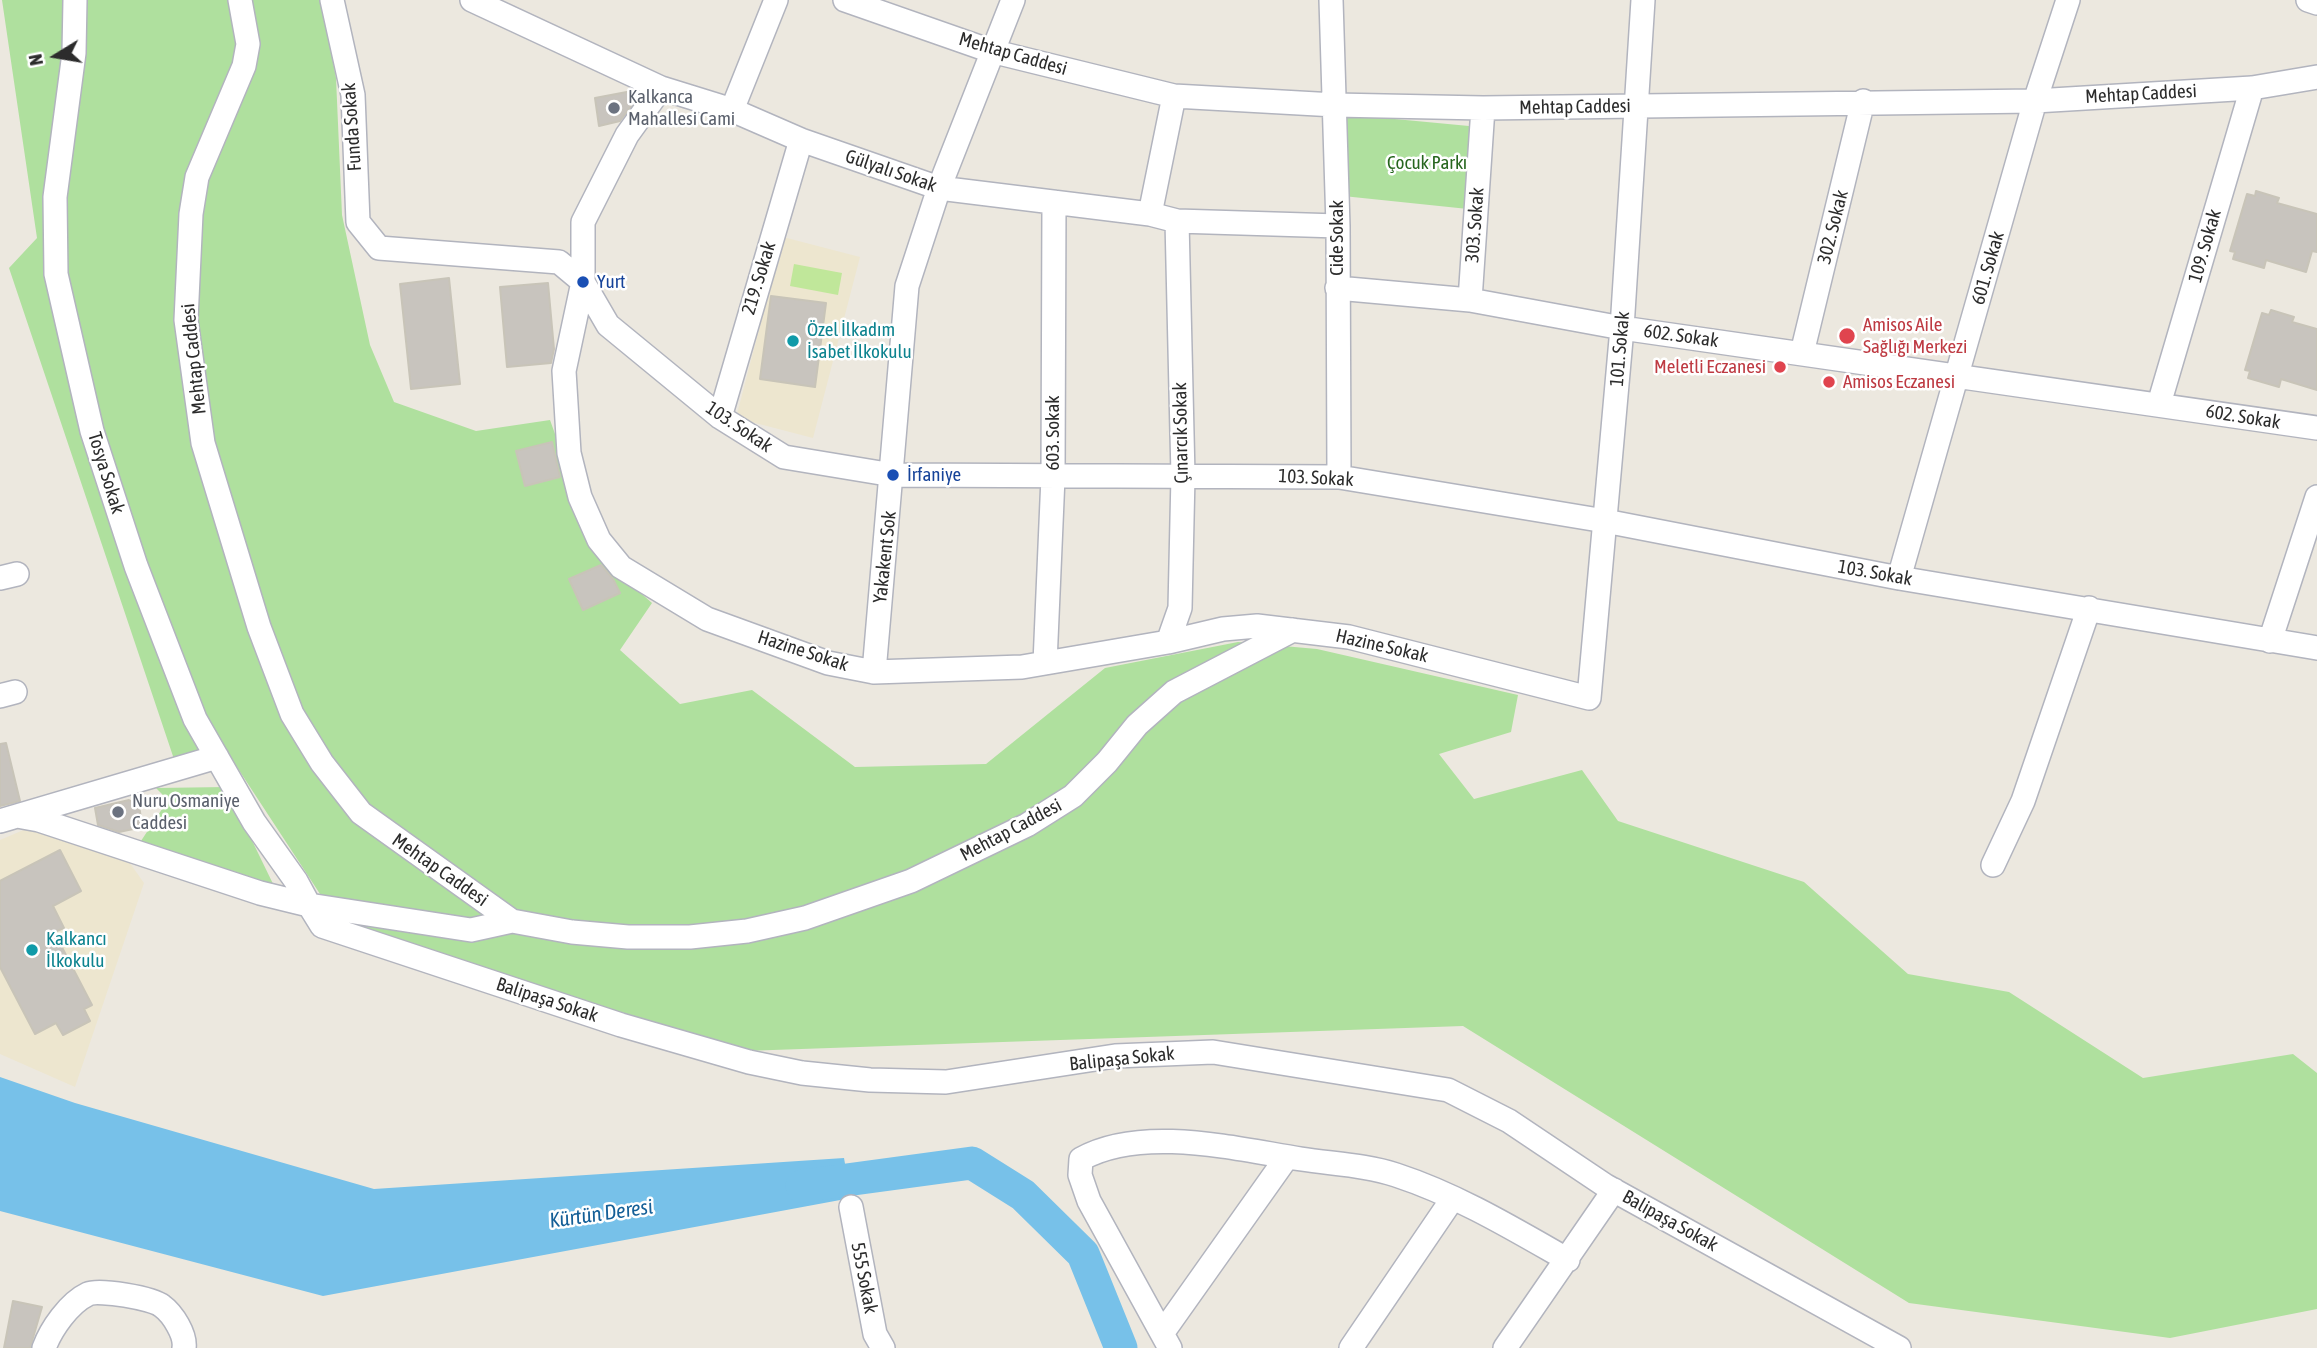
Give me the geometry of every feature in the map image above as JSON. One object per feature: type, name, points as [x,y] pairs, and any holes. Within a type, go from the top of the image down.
[{"type":"street","name":"Tosya Sokak","points":[[75,0],[75,53],[55,197],[56,274],[92,431],[136,566],[195,719],[254,822],[296,881],[309,905]]},
{"type":"street","name":"Mehtap Caddesi","points":[[240,0],[247,35],[244,66],[197,177],[191,214],[186,320],[204,443],[259,627],[292,714],[322,763],[361,813],[512,921],[572,932],[628,937],[724,934],[805,918],[911,881],[1027,825],[1073,796],[1107,762],[1137,725],[1174,692],[1293,630]]},
{"type":"street","name":"Funda Sokak","points":[[332,0],[352,95],[358,222],[379,248]]},
{"type":"street","name":"Gülyalı Sokak","points":[[472,0],[662,88],[732,110],[801,140],[939,188],[1150,214],[1177,221],[1338,226]]},
{"type":"street","points":[[732,110],[776,0]]},
{"type":"street","name":"Mehtap Caddesi","points":[[845,0],[991,51],[1174,96],[1335,105],[1483,108],[1863,101],[2035,101],[2252,88],[2317,77]]},
{"type":"street","name":"Yakakent Sok","points":[[873,672],[893,475],[907,286],[939,188],[1013,0]]},
{"type":"street","name":"Cide Sokak","points":[[1331,0],[1338,226],[1339,477]]},
{"type":"street","name":"101. Sokak","points":[[1589,698],[1622,328],[1643,0]]},
{"type":"street","name":"601. Sokak","points":[[1899,578],[2035,101],[2068,0]]},
{"type":"street","points":[[2308,0],[2317,3]]},
{"type":"street","name":"Hazine Sokak","points":[[662,88],[627,135],[583,222],[583,282],[564,371],[569,453],[580,497],[599,540],[621,567],[707,619],[828,663],[873,672],[1045,663],[1168,642],[1223,629],[1257,626],[1349,637],[1589,698]]},
{"type":"street","name":"109. Sokak","points":[[2159,404],[2252,88]]},
{"type":"street","points":[[1150,214],[1174,96]]},
{"type":"street","name":"302. Sokak","points":[[1802,353],[1863,101]]},
{"type":"street","name":"303. Sokak","points":[[1470,300],[1483,108]]},
{"type":"street","name":"219. Sokak","points":[[720,417],[801,140]]},
{"type":"street","name":"603. Sokak","points":[[1045,663],[1053,477],[1054,202]]},
{"type":"street","name":"Çınarcık Sokak","points":[[1168,642],[1180,608],[1183,476],[1177,221]]},
{"type":"street","name":"103. Sokak","points":[[379,248],[559,262],[583,282],[608,325],[720,417],[784,457],[893,475],[1339,477],[1605,521],[1899,578],[2317,648]]},
{"type":"street","name":"602. Sokak","points":[[1337,288],[1470,300],[1622,328],[2317,428]]},
{"type":"street","points":[[2270,641],[2317,497]]},
{"type":"street","points":[[1993,865],[2023,801],[2090,608]]},
{"type":"street","points":[[9,818],[217,757]]},
{"type":"street","points":[[9,818],[40,820],[260,893],[309,905],[471,930],[512,921]]},
{"type":"street","name":"Balipaşa Sokak","points":[[309,905],[322,926],[621,1025],[749,1062],[802,1073],[870,1080],[946,1083],[1115,1056],[1213,1052],[1448,1090],[1509,1121],[1614,1190],[1899,1348]]},
{"type":"street","points":[[1287,1157],[1167,1340],[1089,1200],[1080,1175],[1081,1159],[1093,1152],[1135,1143],[1196,1143],[1287,1157],[1393,1174],[1453,1198],[1568,1260]]},
{"type":"street","points":[[1505,1348],[1614,1190]]},
{"type":"street","points":[[1351,1348],[1453,1198]]},
{"type":"street","name":"555 Sokak","points":[[851,1207],[875,1334],[883,1348]]},
{"type":"street","points":[[44,1348],[72,1305],[90,1293],[118,1294],[162,1305],[177,1324],[184,1348]]},
{"type":"shaded area","points":[[783,237],[860,257],[813,438],[736,418]]},
{"type":"shaded area","points":[[33,826],[127,859],[144,883],[75,1087],[0,1054],[0,840]]},
{"type":"green space","points":[[2,0],[322,0],[336,78],[342,215],[370,345],[394,402],[476,431],[550,420],[599,556],[652,603],[620,650],[680,704],[752,690],[855,767],[986,764],[1105,668],[1238,642],[1317,649],[1518,695],[1511,732],[1439,754],[1474,799],[1582,770],[1618,821],[1804,882],[1908,974],[2009,992],[2143,1078],[2293,1054],[2317,1073],[2317,1309],[2170,1338],[1909,1303],[1463,1026],[744,1051],[339,923],[231,758],[180,777],[9,268],[37,238]]},
{"type":"green space","name":"Çocuk Parkı","points":[[1342,114],[1469,126],[1468,209],[1343,196]]},
{"type":"green space","points":[[794,264],[842,273],[838,295],[790,286]]},
{"type":"green space","points":[[226,787],[276,890],[137,847],[168,800],[156,788]]},
{"type":"water","points":[[0,1077],[75,1103],[374,1189],[844,1158],[851,1198],[323,1296],[0,1211]]},
{"type":"building","name":"Kalkanca Mahallesi Cami","points":[[632,91],[632,105],[620,121],[599,126],[595,98]]},
{"type":"building","points":[[2256,191],[2279,198],[2277,203],[2317,214],[2317,252],[2312,251],[2306,272],[2266,260],[2264,268],[2233,259],[2235,252],[2230,251],[2247,194],[2255,196]]},
{"type":"building","points":[[449,278],[460,384],[411,389],[400,284]]},
{"type":"building","points":[[548,283],[554,349],[551,363],[507,367],[500,287]]},
{"type":"building","name":"Özel İlkadım İsabet İlkokulu","points":[[771,296],[826,303],[815,387],[760,379]]},
{"type":"building","points":[[2271,310],[2294,317],[2292,322],[2317,329],[2317,390],[2281,379],[2279,387],[2248,378],[2250,371],[2245,370],[2262,313],[2269,315]]},
{"type":"building","points":[[552,442],[560,477],[525,486],[516,451]]},
{"type":"building","points":[[601,565],[620,593],[583,610],[569,579]]},
{"type":"building","points":[[6,743],[20,801],[0,806],[0,744]]},
{"type":"building","name":"Nuru Osmaniye Caddesi","points":[[129,800],[139,806],[141,818],[138,828],[119,832],[98,825],[95,808]]},
{"type":"building","name":"Kalkancı İlkokulu","points":[[60,850],[81,891],[53,906],[64,928],[54,932],[92,1005],[84,1009],[90,1021],[63,1035],[56,1023],[35,1034],[0,967],[0,881]]},
{"type":"building","points":[[13,1301],[42,1307],[30,1348],[4,1348]]},
{"type":"waterway","name":"Kürtün Deresi","points":[[802,1186],[972,1163],[1023,1195],[1083,1254],[1121,1348]]},
{"type":"place","name":"Kalkanca Mahallesi Cami","points":[[614,108]]},
{"type":"place","name":"Yurt","points":[[583,282]]},
{"type":"place","name":"Amisos Aile Sağlığı Merkezi","points":[[1847,336]]},
{"type":"place","name":"Özel İlkadım İsabet İlkokulu","points":[[793,341]]},
{"type":"place","name":"Meletli Eczanesi","points":[[1780,367]]},
{"type":"place","name":"Amisos Eczanesi","points":[[1829,382]]},
{"type":"place","name":"İrfaniye","points":[[893,475]]},
{"type":"place","name":"Nuru Osmaniye Caddesi","points":[[118,812]]},
{"type":"place","name":"Kalkancı İlkokulu","points":[[32,950]]}]
